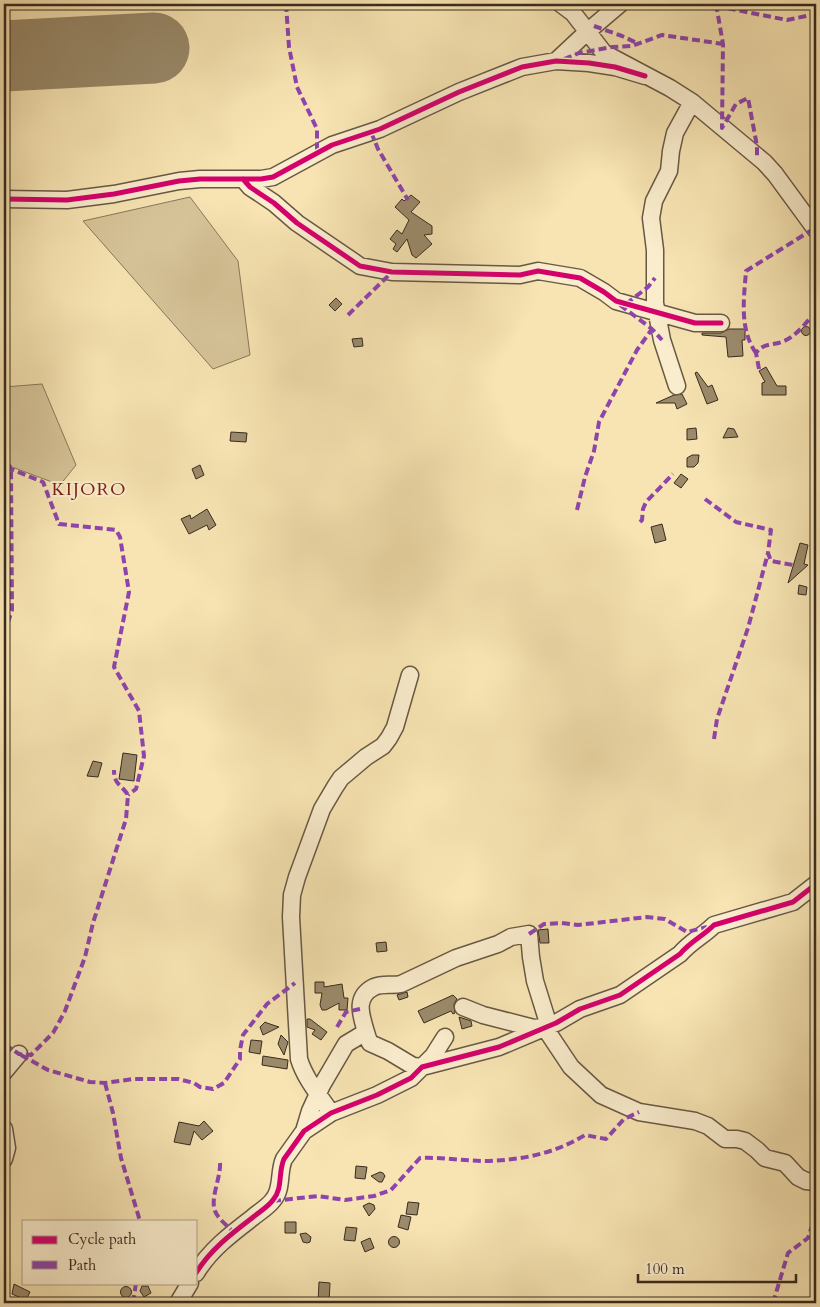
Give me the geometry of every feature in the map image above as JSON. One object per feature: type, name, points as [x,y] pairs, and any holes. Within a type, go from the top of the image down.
[{"type":"street","points":[[560,4],[573,14],[604,53],[670,88],[692,102],[770,167],[816,230]]},
{"type":"street","points":[[556,61],[620,4]]},
{"type":"street","points":[[4,199],[67,200],[114,194],[179,181],[261,179],[273,176],[332,145],[380,129],[459,92],[522,67],[556,61],[606,66],[645,76]]},
{"type":"street","points":[[676,386],[662,340],[657,312],[655,250],[651,218],[654,201],[669,171],[675,133],[692,102]]},
{"type":"street","points":[[243,179],[250,187],[274,203],[297,223],[360,266],[392,272],[520,275],[538,271],[548,272],[580,278],[616,301],[695,323],[721,323]]},
{"type":"street","points":[[331,1114],[319,1093],[306,1077],[299,1059],[291,926],[292,894],[322,809],[341,778],[366,757],[383,746],[389,738],[395,727],[410,675]]},
{"type":"street","points":[[816,884],[793,902],[714,925],[680,954],[620,995],[580,1009],[549,1026],[499,1047],[422,1067],[413,1066],[370,1043],[360,1009],[362,998],[374,987],[401,984],[456,958],[511,938],[529,934],[535,981],[549,1026],[549,1034],[572,1067],[601,1095],[639,1112],[695,1121],[708,1126],[725,1139],[745,1141],[758,1150],[765,1158],[785,1162],[798,1177],[806,1181],[816,1182]]},
{"type":"street","points":[[463,1006],[483,1016],[534,1028],[549,1026]]},
{"type":"street","points":[[198,1270],[212,1252],[273,1201],[279,1189],[282,1164],[304,1131],[310,1111],[319,1093],[346,1044],[366,1032]]},
{"type":"street","points":[[304,1131],[331,1114],[377,1095],[410,1078],[433,1056],[445,1037]]},
{"type":"street","points":[[4,1072],[20,1054]]},
{"type":"street","points":[[4,1129],[6,1148],[4,1159]]},
{"type":"street","points":[[178,1303],[189,1284]]},
{"type":"shaded area","points":[[190,197],[238,261],[250,355],[213,369],[83,221]]},
{"type":"shaded area","points":[[42,384],[76,465],[60,485],[4,464],[4,387]]},
{"type":"building","points":[[411,195],[420,202],[411,212],[432,226],[432,234],[424,235],[432,244],[416,258],[412,255],[407,239],[397,252],[393,249],[396,244],[390,239],[397,230],[402,234],[409,220],[395,207],[402,199],[404,201]]},
{"type":"building","points":[[336,298],[342,304],[335,311],[329,305]]},
{"type":"building","points":[[806,326],[811,331],[806,336],[801,331]]},
{"type":"building","points":[[729,329],[745,329],[745,340],[742,340],[743,356],[728,357],[726,337],[702,335],[702,333],[721,333]]},
{"type":"building","points":[[362,338],[363,346],[354,347],[352,339]]},
{"type":"building","points":[[766,367],[777,386],[786,386],[786,395],[762,395],[762,383],[765,382],[759,371]]},
{"type":"building","points":[[697,372],[708,387],[712,385],[718,400],[707,404],[695,373]]},
{"type":"building","points":[[682,394],[687,404],[677,409],[675,403],[656,403],[674,395]]},
{"type":"building","points":[[696,428],[697,439],[687,440],[687,429]]},
{"type":"building","points":[[728,428],[734,429],[738,437],[723,438]]},
{"type":"building","points":[[231,432],[247,433],[246,442],[230,441]]},
{"type":"building","points":[[692,455],[699,455],[698,463],[694,467],[687,467],[687,458]]},
{"type":"building","points":[[200,465],[204,475],[196,479],[192,469]]},
{"type":"building","points":[[681,474],[688,479],[681,488],[674,483]]},
{"type":"building","points":[[207,509],[216,525],[209,530],[207,525],[189,534],[181,519],[190,515],[191,519]]},
{"type":"building","points":[[662,524],[666,540],[655,543],[651,527]]},
{"type":"building","points":[[800,543],[808,545],[804,564],[808,565],[788,583]]},
{"type":"building","points":[[799,585],[807,587],[806,595],[798,594]]},
{"type":"building","points":[[123,753],[137,755],[134,781],[119,779]]},
{"type":"building","points":[[93,761],[102,763],[98,777],[87,776]]},
{"type":"building","points":[[548,929],[549,943],[540,943],[538,930]]},
{"type":"building","points":[[386,942],[387,951],[377,952],[376,943]]},
{"type":"building","points":[[315,982],[324,982],[324,987],[342,984],[344,998],[348,998],[347,1010],[339,1010],[339,1003],[326,1010],[322,1010],[320,1005],[322,993],[315,993]]},
{"type":"building","points":[[407,992],[408,997],[399,1000],[397,995]]},
{"type":"building","points":[[453,995],[457,999],[454,1004],[455,1013],[453,1014],[451,1011],[424,1023],[418,1011]]},
{"type":"building","points":[[459,1017],[471,1021],[472,1026],[462,1029]]},
{"type":"building","points":[[307,1019],[310,1019],[327,1032],[321,1040],[312,1034],[315,1030],[307,1027]]},
{"type":"building","points":[[265,1022],[279,1027],[263,1035],[260,1027]]},
{"type":"building","points":[[281,1035],[288,1042],[284,1055],[278,1044]]},
{"type":"building","points":[[251,1040],[262,1041],[260,1054],[249,1052]]},
{"type":"building","points":[[263,1056],[288,1060],[287,1069],[262,1065]]},
{"type":"building","points":[[204,1121],[213,1131],[202,1140],[194,1131],[190,1145],[174,1142],[179,1122],[199,1126]]},
{"type":"building","points":[[356,1166],[367,1167],[365,1179],[355,1178]]},
{"type":"building","points":[[380,1172],[385,1176],[382,1182],[371,1176]]},
{"type":"building","points":[[408,1202],[419,1203],[417,1215],[406,1214]]},
{"type":"building","points":[[369,1203],[374,1205],[375,1209],[369,1216],[363,1206]]},
{"type":"building","points":[[401,1215],[411,1217],[408,1230],[398,1227]]},
{"type":"building","points":[[285,1222],[296,1222],[296,1233],[285,1233]]},
{"type":"building","points":[[346,1227],[357,1228],[355,1241],[344,1240]]},
{"type":"building","points":[[306,1233],[311,1237],[310,1242],[307,1243],[303,1242],[300,1234]]},
{"type":"building","points":[[392,1237],[396,1237],[399,1242],[398,1246],[392,1247],[389,1244],[389,1240]]},
{"type":"building","points":[[370,1238],[374,1248],[365,1252],[361,1242]]},
{"type":"building","points":[[319,1282],[330,1283],[329,1303],[318,1303]]},
{"type":"building","points":[[14,1284],[30,1292],[26,1300],[12,1294]]},
{"type":"building","points":[[126,1286],[132,1292],[126,1298],[120,1292]]},
{"type":"building","points":[[142,1286],[148,1286],[151,1293],[144,1297],[140,1291]]},
{"type":"runway","points":[[4,56],[154,48]]},
{"type":"marked path","points":[[286,4],[289,47],[297,87],[317,129],[317,153]]},
{"type":"marked path","points":[[716,4],[723,44],[722,128],[736,104],[748,98],[757,146],[757,156]]},
{"type":"marked path","points":[[716,6],[787,20],[816,14]]},
{"type":"marked path","points":[[594,26],[639,44]]},
{"type":"marked path","points":[[564,59],[579,53],[612,47],[632,46],[662,35],[723,44]]},
{"type":"marked path","points":[[371,132],[378,149],[408,200]]},
{"type":"marked path","points":[[756,353],[747,334],[745,324],[746,271],[815,228]]},
{"type":"marked path","points":[[348,315],[392,272]]},
{"type":"marked path","points":[[626,304],[648,287],[655,278]]},
{"type":"marked path","points":[[620,305],[652,329],[662,340]]},
{"type":"marked path","points":[[759,369],[756,353],[762,347],[788,339],[800,330],[813,315],[816,315]]},
{"type":"marked path","points":[[577,510],[594,451],[599,422],[637,350],[652,329]]},
{"type":"marked path","points":[[4,454],[11,469],[43,482],[59,524],[116,530],[120,537],[129,592],[114,667],[139,711],[144,756],[136,789],[128,795]]},
{"type":"marked path","points":[[4,634],[12,610],[11,469]]},
{"type":"marked path","points":[[640,522],[646,502],[673,474]]},
{"type":"marked path","points":[[705,499],[736,522],[771,530],[768,553],[771,561],[793,565]]},
{"type":"marked path","points":[[714,739],[717,719],[748,628],[768,553]]},
{"type":"marked path","points":[[4,1046],[19,1054],[31,1055],[53,1033],[65,1011],[85,957],[93,923],[126,819],[128,795],[117,782],[114,770]]},
{"type":"marked path","points":[[529,934],[544,924],[578,925],[647,917],[665,919],[687,932],[707,927]]},
{"type":"marked path","points":[[21,1055],[48,1070],[90,1082],[105,1083],[133,1079],[178,1079],[194,1083],[200,1087],[213,1089],[224,1083],[240,1059],[243,1035],[267,1004],[295,983]]},
{"type":"marked path","points":[[337,1027],[346,1012],[360,1009]]},
{"type":"marked path","points":[[105,1083],[113,1113],[121,1158],[140,1220]]},
{"type":"marked path","points":[[273,1201],[318,1196],[345,1200],[374,1196],[391,1190],[420,1158],[486,1161],[537,1155],[561,1147],[585,1135],[606,1139],[624,1119],[639,1112]]},
{"type":"marked path","points":[[220,1163],[214,1206],[218,1217],[233,1232]]},
{"type":"marked path","points":[[773,1303],[788,1253],[808,1238],[816,1214]]},
{"type":"marked path","points":[[133,1303],[136,1284]]},
{"type":"cycle path","points":[[4,199],[67,200],[114,194],[179,181],[273,177],[332,145],[380,129],[459,92],[522,67],[556,61],[589,63],[615,67],[645,76]]},
{"type":"cycle path","points":[[243,179],[250,187],[274,203],[297,223],[360,266],[392,272],[520,275],[538,271],[580,278],[616,301],[695,323],[721,323]]},
{"type":"cycle path","points":[[198,1270],[221,1243],[271,1203],[278,1191],[284,1159],[304,1131],[331,1113],[377,1095],[411,1078],[422,1067],[499,1047],[556,1023],[580,1009],[620,995],[680,954],[714,925],[793,902],[816,884]]},
{"type":"district","name":"KIJORO","points":[[89,489]]}]
